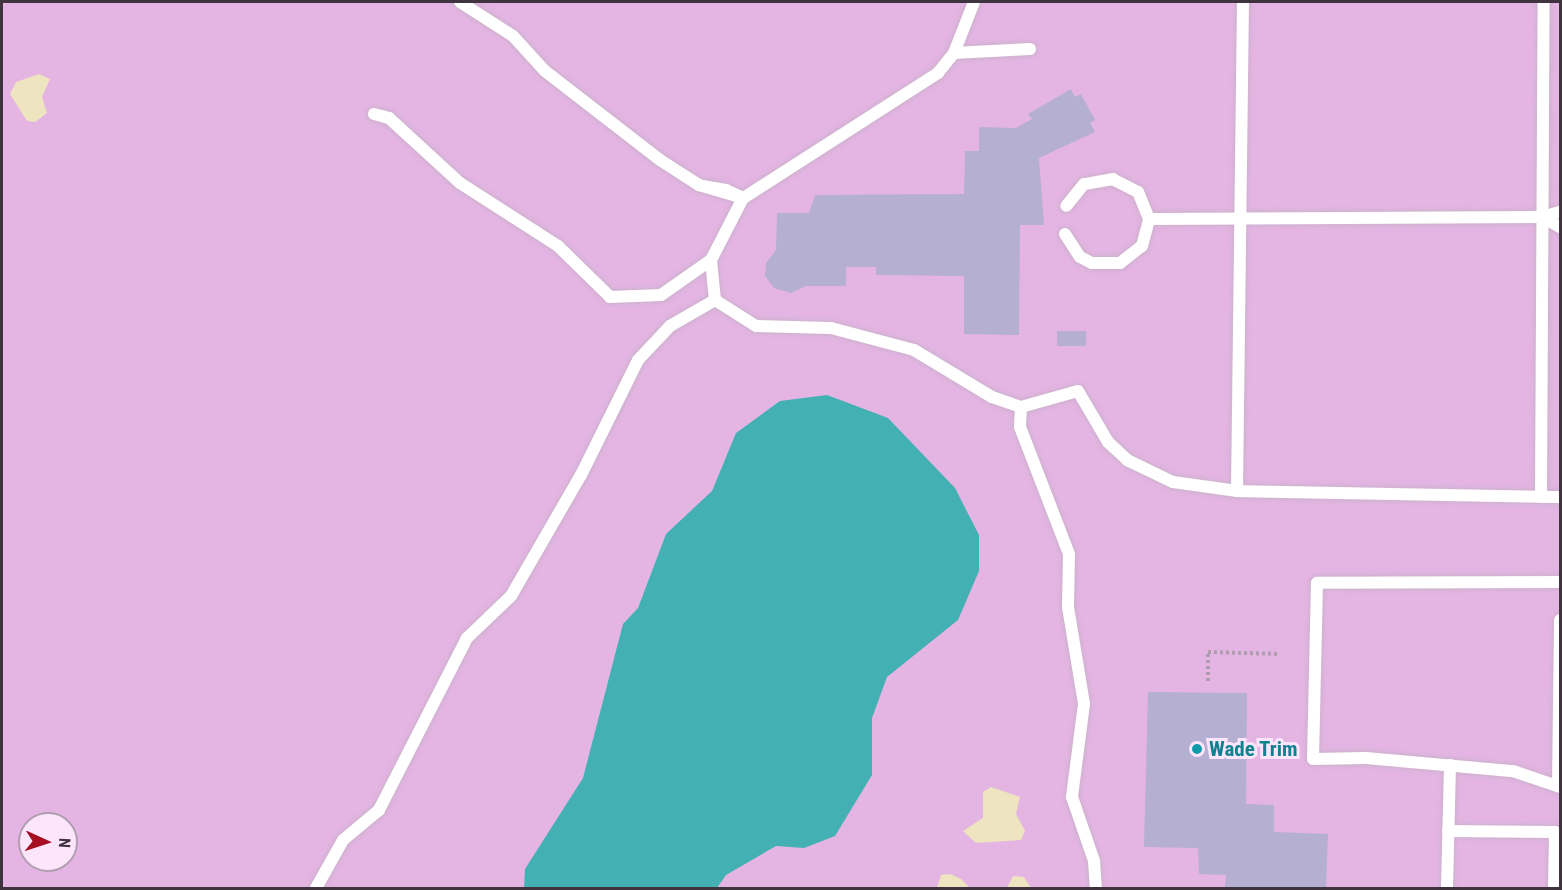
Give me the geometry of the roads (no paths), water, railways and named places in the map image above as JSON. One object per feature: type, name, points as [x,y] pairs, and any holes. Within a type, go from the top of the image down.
[{"type":"lane","points":[[460,2],[513,36],[544,72],[699,185],[743,198]]},
{"type":"lane","points":[[374,114],[389,118],[460,183],[558,246],[610,297],[661,295],[711,260],[743,198],[938,73],[954,53],[974,2]]},
{"type":"lane","points":[[1237,491],[1238,219],[1243,2]]},
{"type":"lane","points":[[1541,497],[1544,2]]},
{"type":"lane","points":[[954,53],[1030,49]]},
{"type":"lane","points":[[1065,234],[1086,260],[1120,263],[1142,246],[1149,219],[1138,192],[1113,179],[1084,184],[1066,206]]},
{"type":"lane","points":[[1149,219],[1542,217],[1560,212]]},
{"type":"lane","points":[[1542,217],[1560,227]]},
{"type":"lane","points":[[711,260],[715,300]]},
{"type":"lane","points":[[715,300],[756,327],[831,328],[914,350],[992,397],[1021,406],[1078,391],[1108,442],[1146,472],[1237,491],[1560,497]]},
{"type":"lane","points":[[316,888],[344,840],[379,810],[467,638],[511,596],[581,475],[638,360],[670,326],[715,300]]},
{"type":"lane","points":[[1021,406],[1020,427],[1069,554],[1068,607],[1084,704],[1072,797],[1094,861],[1096,888]]},
{"type":"lane","points":[[1560,582],[1317,583],[1313,759],[1450,765],[1513,771],[1559,786],[1560,620]]},
{"type":"lane","points":[[1447,888],[1450,765]]},
{"type":"lane","points":[[1448,831],[1555,832],[1554,888]]},
{"type":"place","name":"Wade Trim","points":[[1197,749]]}]
